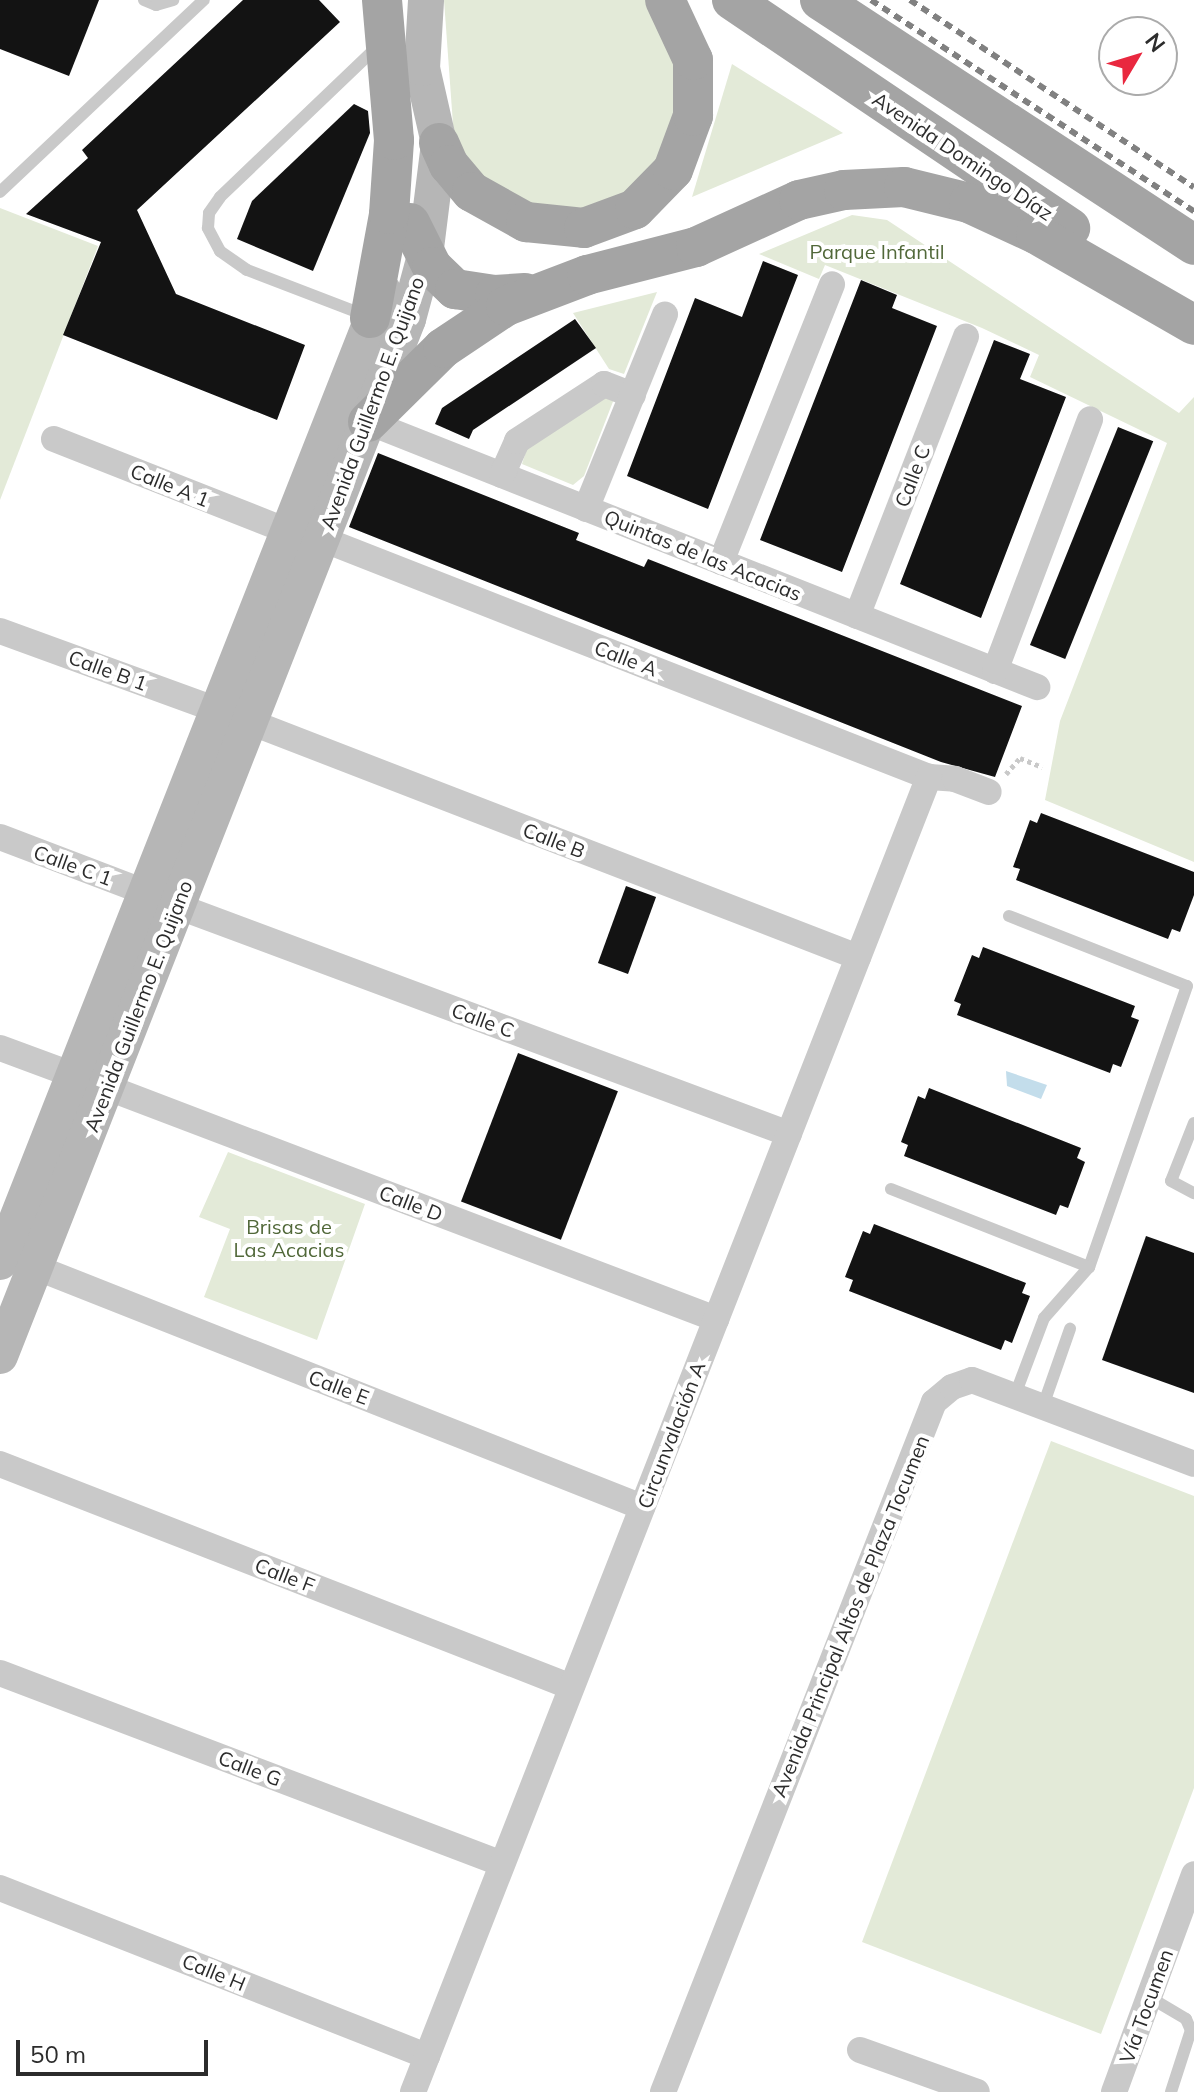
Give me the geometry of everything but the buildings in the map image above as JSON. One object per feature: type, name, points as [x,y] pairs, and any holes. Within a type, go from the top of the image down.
[{"type":"main road","points":[[437,135],[449,165],[472,192],[526,222],[584,228],[635,209],[673,170],[688,136],[696,97],[688,43],[665,0]]},
{"type":"main road","name":"Avenida Domingo Díaz","points":[[732,0],[1194,312]]},
{"type":"main road","points":[[820,0],[1194,245]]},
{"type":"main road","points":[[379,329],[393,182],[385,18]]},
{"type":"main road","points":[[418,239],[448,284],[465,292],[511,295],[541,290],[696,247],[821,194],[904,187],[969,203],[1036,234],[1194,325]]},
{"type":"main road","points":[[368,422],[453,340],[541,290]]},
{"type":"street","points":[[426,0],[422,68],[437,135]]},
{"type":"street","name":"Avenida Guillermo E. Quijano","points":[[0,1356],[9,1260],[90,1081],[247,682],[322,539],[368,422],[383,379],[418,239],[424,145],[437,135]]},
{"type":"street","name":"Avenida Guillermo E. Quijano","points":[[247,682],[287,531],[418,239]]},
{"type":"street","points":[[721,562],[832,284]]},
{"type":"street","points":[[586,509],[665,314]]},
{"type":"street","name":"Calle C","points":[[857,616],[966,336]]},
{"type":"street","points":[[502,475],[517,441],[604,384],[633,395]]},
{"type":"street","points":[[995,671],[1090,419]]},
{"type":"street","name":"Quintas de las Acacias","points":[[368,422],[1037,687]]},
{"type":"street","name":"Calle A 1","points":[[54,439],[287,531]]},
{"type":"street","name":"Calle A","points":[[322,539],[929,777],[955,779],[989,792]]},
{"type":"street","name":"Calle B 1","points":[[0,631],[233,716]]},
{"type":"street","name":"Calle B","points":[[233,716],[858,957]]},
{"type":"street","name":"Circunvalación A","points":[[413,2092],[569,1686],[929,777]]},
{"type":"street","name":"Calle C 1","points":[[0,837],[161,899]]},
{"type":"street","name":"Calle C","points":[[161,899],[789,1134]]},
{"type":"street","name":"Calle D","points":[[0,1048],[716,1319]]},
{"type":"street","name":"Calle E","points":[[9,1260],[642,1507]]},
{"type":"street","name":"Avenida Principal Altos de Plaza Tocumen","points":[[663,2092],[934,1402],[952,1387],[972,1380],[1194,1464]]},
{"type":"street","name":"Calle F","points":[[0,1464],[569,1686]]},
{"type":"street","name":"Calle G","points":[[0,1673],[500,1863]]},
{"type":"street","name":"Calle H","points":[[0,1888],[427,2056]]},
{"type":"street","name":"Vía Tocumen","points":[[1114,2092],[1191,1890]]},
{"type":"street","points":[[860,2050],[977,2092]]},
{"type":"lane","points":[[144,0],[156,5],[173,0]]},
{"type":"lane","points":[[0,192],[204,0]]},
{"type":"lane","points":[[364,0],[385,18],[220,197],[209,213],[208,228],[220,251],[247,270],[379,329],[383,379]]},
{"type":"lane","points":[[1009,916],[1187,986],[1089,1267],[1044,1318],[1015,1395]]},
{"type":"lane","points":[[1194,1123],[1171,1181],[1194,1193]]},
{"type":"lane","points":[[891,1189],[1089,1267]]},
{"type":"lane","points":[[1043,1406],[1070,1329]]},
{"type":"lane","points":[[1149,1997],[1186,2019],[1191,2030],[1171,2092]]},
{"type":"path","points":[[989,792],[1020,758],[1042,767]]},
{"type":"green space","points":[[444,0],[650,0],[690,81],[660,172],[597,209],[521,204],[484,179],[454,138]]},
{"type":"green space","points":[[732,64],[843,133],[692,197]]},
{"type":"green space","points":[[0,208],[98,246],[0,500]]},
{"type":"green space","name":"Parque Infantil","points":[[852,215],[887,220],[1179,413],[1194,397],[1194,862],[1045,800],[1060,721],[1167,443],[1030,377],[1039,355],[982,328],[825,265],[819,279],[759,254]]},
{"type":"green space","points":[[657,292],[624,374],[609,369],[573,313]]},
{"type":"green space","points":[[605,395],[614,399],[584,476],[573,485],[522,464],[529,442]]},
{"type":"green space","name":"Brisas de Las Acacias","points":[[228,1152],[365,1204],[317,1340],[204,1297],[230,1229],[199,1217]]},
{"type":"green space","points":[[1051,1441],[1194,1496],[1194,1788],[1101,2034],[862,1942]]},
{"type":"water","points":[[1006,1071],[1047,1085],[1041,1099],[1007,1086]]},
{"type":"railway","points":[[871,0],[1194,211]]},
{"type":"railway","points":[[910,0],[1194,187]]}]
